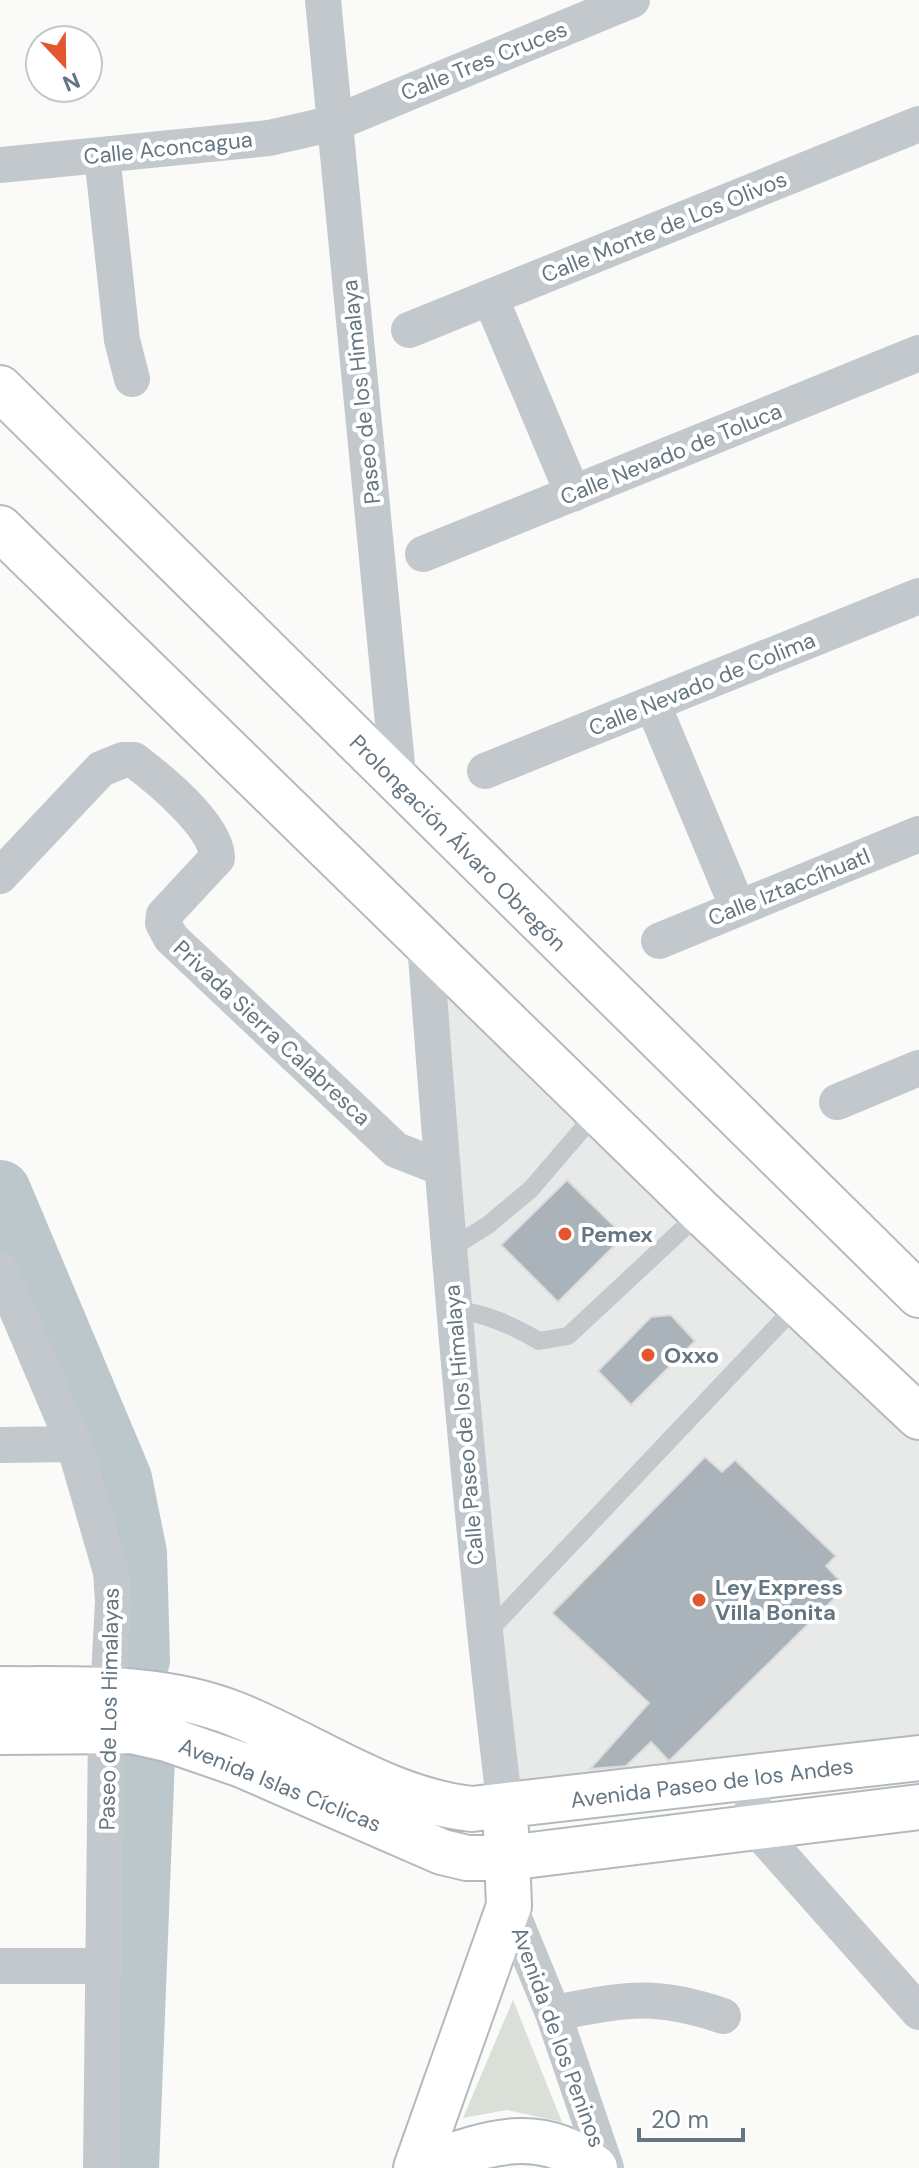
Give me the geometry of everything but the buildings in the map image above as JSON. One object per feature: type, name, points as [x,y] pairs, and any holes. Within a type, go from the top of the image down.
[{"type":"main road","name":"Prolongación Álvaro Obregón","points":[[8,402],[919,1295]]},
{"type":"main road","points":[[0,528],[701,1212],[919,1417]]},
{"type":"main road","name":"Avenida Islas Cíclicas","points":[[0,1689],[107,1711],[132,1731],[242,1765],[442,1852],[467,1858],[507,1858]]},
{"type":"main road","name":"Avenida Islas Cíclicas","points":[[0,1732],[107,1711],[134,1689],[177,1697],[234,1714],[436,1804],[472,1809],[505,1808]]},
{"type":"main road","name":"Avenida Paseo de los Andes","points":[[505,1808],[919,1758]]},
{"type":"main road","points":[[507,1858],[919,1807]]},
{"type":"main road","name":"Calle Paseo de los Himalaya","points":[[505,1808],[509,1906]]},
{"type":"main road","points":[[417,2168],[509,1906]]},
{"type":"main road","points":[[417,2168],[504,2139],[532,2140],[563,2150],[595,2168]]},
{"type":"street","name":"Paseo de los Himalaya","points":[[323,0],[399,785]]},
{"type":"street","name":"Calle Tres Cruces","points":[[335,123],[632,0]]},
{"type":"street","name":"Calle Aconcagua","points":[[0,165],[269,138],[335,123]]},
{"type":"street","name":"Calle Monte de Los Olivos","points":[[409,330],[919,124]]},
{"type":"street","points":[[102,155],[122,340],[132,379]]},
{"type":"street","points":[[490,297],[573,494]]},
{"type":"street","name":"Calle Nevado de Toluca","points":[[423,554],[919,353]]},
{"type":"street","name":"Calle Nevado de Colima","points":[[485,771],[919,596]]},
{"type":"street","points":[[653,705],[738,908]]},
{"type":"street","name":"Privada Sierra Calabresca","points":[[0,876],[101,769],[123,760],[134,760],[206,827],[217,848],[217,858],[164,915],[163,923],[171,938],[396,1150],[442,1168]]},
{"type":"street","name":"Calle Iztaccíhuatl","points":[[659,941],[919,834]]},
{"type":"street","name":"Calle Paseo de los Himalaya","points":[[425,943],[453,1309],[484,1636],[505,1808]]},
{"type":"street","points":[[837,1102],[919,1068]]},
{"type":"street","name":"Paseo de Los Himalayas","points":[[0,1270],[74,1444],[111,1572],[113,1601],[107,1711],[101,2168]]},
{"type":"street","points":[[0,1445],[74,1444]]},
{"type":"street","points":[[751,1778],[755,1827],[919,2012]]},
{"type":"street","name":"Avenida de los Peninos","points":[[509,1906],[553,2013],[606,2168]]},
{"type":"street","points":[[0,1966],[105,1966]]},
{"type":"street","points":[[553,2013],[636,1998],[682,2002],[723,2016]]},
{"type":"lane","points":[[448,1250],[488,1225],[531,1189],[599,1110]]},
{"type":"lane","points":[[453,1309],[484,1313],[506,1321],[539,1341],[568,1336],[701,1212]]},
{"type":"lane","points":[[484,1636],[799,1303]]},
{"type":"shaded area","points":[[425,943],[919,1422],[919,1753],[505,1808]]},
{"type":"shaded area","points":[[513,2000],[562,2122],[507,2110],[463,2118]]},
{"type":"waterway","points":[[0,1191],[121,1479],[136,1553],[139,1660]]},
{"type":"waterway","points":[[128,2168],[144,1757]]},
{"type":"place","name":"Pemex","points":[[565,1234]]},
{"type":"place","name":"Oxxo","points":[[648,1355]]},
{"type":"place","name":"Ley Express Villa Bonita","points":[[699,1600]]}]
